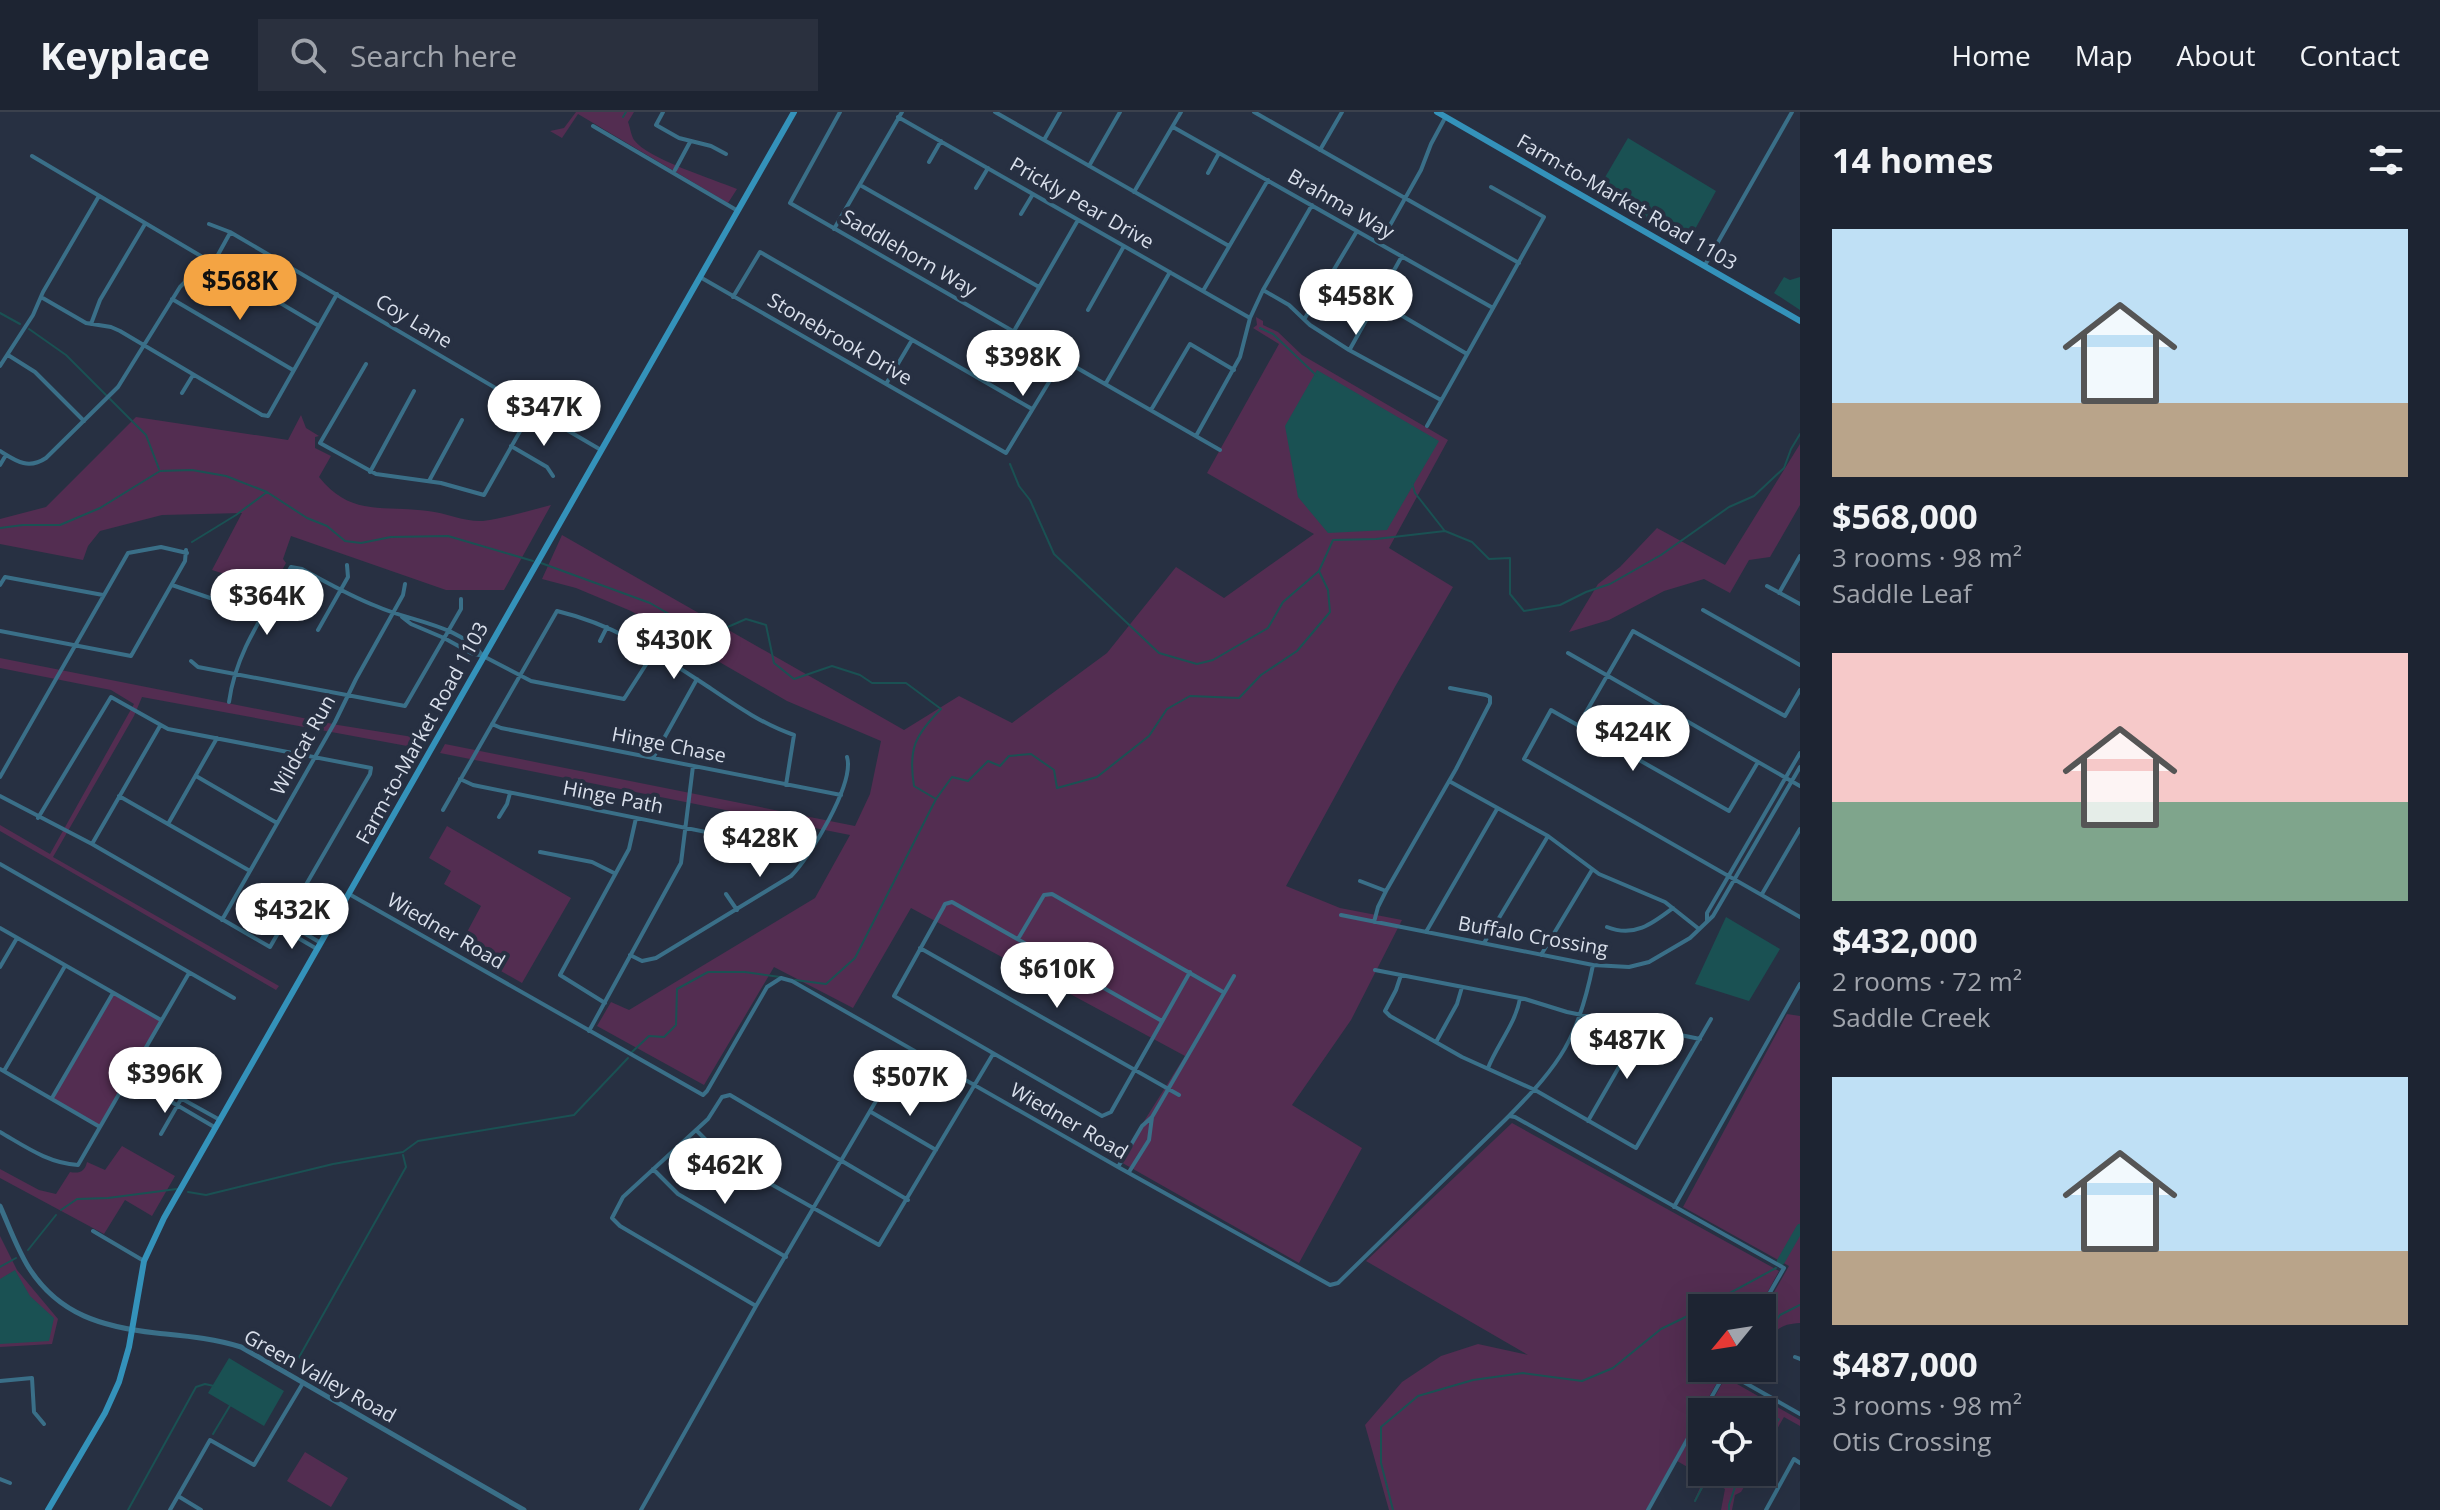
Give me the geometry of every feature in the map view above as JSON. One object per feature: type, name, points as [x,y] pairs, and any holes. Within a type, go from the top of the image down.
[{"type":"main road","name":"Farm-to-Market Road 1103","points":[[48,1510],[109,1405],[124,1365],[144,1261],[164,1218],[794,112]]},
{"type":"main road","name":"Farm-to-Market Road 1103","points":[[1437,112],[1800,321]]},
{"type":"street","points":[[663,112],[656,125],[690,142],[711,146],[726,154]]},
{"type":"street","name":"Saddlehorn Way","points":[[840,112],[790,203],[1220,450]]},
{"type":"street","points":[[1044,140],[1060,112]]},
{"type":"street","points":[[1089,166],[1120,112]]},
{"type":"street","points":[[1134,192],[1181,112]]},
{"type":"street","points":[[1254,112],[1519,263]]},
{"type":"street","points":[[1320,150],[1342,112]]},
{"type":"street","points":[[1705,265],[1792,112]]},
{"type":"street","points":[[997,113],[1229,246]]},
{"type":"street","points":[[834,229],[900,115]]},
{"type":"street","name":"Prickly Pear Drive","points":[[900,115],[1250,318]]},
{"type":"street","points":[[1380,243],[1421,170],[1446,117]]},
{"type":"street","points":[[593,126],[738,211]]},
{"type":"street","name":"Brahma Way","points":[[1173,127],[1493,308]]},
{"type":"street","points":[[929,162],[941,141]]},
{"type":"street","points":[[675,170],[690,142]]},
{"type":"street","points":[[1208,173],[1219,153]]},
{"type":"street","points":[[32,156],[319,326]]},
{"type":"street","points":[[976,188],[988,168]]},
{"type":"street","points":[[1203,291],[1268,180]]},
{"type":"street","points":[[860,185],[1039,287]]},
{"type":"street","points":[[1427,426],[1544,217],[1491,187]]},
{"type":"street","points":[[1021,214],[1033,194]]},
{"type":"street","points":[[0,366],[33,315],[99,196]]},
{"type":"street","points":[[1196,436],[1240,357],[1250,318],[1263,290],[1312,205]]},
{"type":"street","points":[[1014,331],[1078,220]]},
{"type":"street","points":[[91,324],[100,300],[145,224]]},
{"type":"street","name":"Coy Lane","points":[[209,224],[230,232],[601,450]]},
{"type":"street","points":[[1305,318],[1357,231]]},
{"type":"street","points":[[0,451],[27,465],[38,463],[84,421],[118,387],[172,299],[191,276],[214,262],[230,232]]},
{"type":"street","points":[[1088,310],[1124,246]]},
{"type":"street","points":[[733,297],[760,252],[1033,409],[1063,359]]},
{"type":"street","points":[[1349,350],[1402,256]]},
{"type":"street","points":[[1106,383],[1170,272]]},
{"type":"street","name":"Stonebrook Drive","points":[[700,277],[1006,453],[1033,409]]},
{"type":"street","points":[[1263,290],[1289,305],[1310,325],[1349,350],[1441,400]]},
{"type":"street","points":[[41,297],[82,321],[116,328],[268,416],[337,294]]},
{"type":"street","points":[[172,299],[293,370]]},
{"type":"street","points":[[1377,301],[1467,354]]},
{"type":"street","points":[[886,384],[912,340]]},
{"type":"street","points":[[1151,410],[1190,344],[1234,370]]},
{"type":"street","points":[[7,354],[35,372],[84,421]]},
{"type":"street","points":[[366,364],[320,443],[370,472],[387,477],[429,481],[484,495],[532,410]]},
{"type":"street","points":[[182,393],[193,374]]},
{"type":"street","points":[[370,472],[414,391]]},
{"type":"street","points":[[429,481],[462,420]]},
{"type":"street","points":[[511,446],[547,467],[553,476]]},
{"type":"street","points":[[0,465],[6,455]]},
{"type":"street","points":[[0,631],[75,645],[131,656],[187,559],[186,552],[178,553],[161,547],[128,553],[104,596],[75,645],[0,777]]},
{"type":"street","points":[[1779,593],[1800,556]]},
{"type":"street","points":[[318,630],[348,577],[347,565]]},
{"type":"street","points":[[229,702],[242,652],[291,567],[302,569],[531,681],[624,699],[654,652]]},
{"type":"street","points":[[0,585],[5,577],[104,596]]},
{"type":"street","name":"Wildcat Run","points":[[222,920],[349,696],[403,595],[405,584]]},
{"type":"street","points":[[172,585],[263,616]]},
{"type":"street","points":[[1767,586],[1800,604]]},
{"type":"street","points":[[191,661],[198,667],[405,706],[461,609],[461,599]]},
{"type":"street","points":[[1703,610],[1800,665]]},
{"type":"street","points":[[443,810],[557,611],[607,627],[654,652],[758,720],[794,735],[786,785]]},
{"type":"street","points":[[400,616],[448,631],[476,646],[483,656]]},
{"type":"street","points":[[600,641],[607,627]]},
{"type":"street","points":[[1578,726],[1633,631],[1785,716],[1800,690]]},
{"type":"street","points":[[1568,653],[1800,786]]},
{"type":"street","points":[[653,758],[697,679]]},
{"type":"street","points":[[1374,922],[1386,891],[1490,703],[1490,697],[1450,688]]},
{"type":"street","points":[[0,796],[38,818],[92,844],[270,947],[371,768],[160,726],[111,697],[38,818]]},
{"type":"street","points":[[1758,762],[1729,811],[1551,710],[1524,759],[1800,917]]},
{"type":"street","name":"Hinge Chase","points":[[492,724],[841,795]]},
{"type":"street","points":[[92,844],[160,726]]},
{"type":"street","points":[[168,824],[217,738]]},
{"type":"street","name":"Buffalo Crossing","points":[[1707,921],[1707,913],[1800,753]]},
{"type":"street","points":[[630,955],[642,961],[656,958],[791,876],[807,856],[841,795],[847,778],[847,757]]},
{"type":"street","points":[[589,1031],[681,863],[693,766]]},
{"type":"street","name":"Buffalo Crossing","points":[[1341,915],[1593,965],[1629,967],[1649,962],[1675,949],[1713,916],[1800,767]]},
{"type":"street","points":[[195,776],[277,823]]},
{"type":"street","name":"Hinge Path","points":[[460,779],[510,793],[799,851],[807,856]]},
{"type":"street","points":[[1449,781],[1548,836],[1592,870],[1651,895],[1673,908],[1699,929]]},
{"type":"street","points":[[499,817],[510,793]]},
{"type":"street","points":[[119,796],[250,871]]},
{"type":"street","points":[[1426,932],[1497,809]]},
{"type":"street","points":[[605,1003],[560,975],[629,849],[636,818]]},
{"type":"street","points":[[1762,894],[1800,829]]},
{"type":"street","points":[[1484,943],[1548,836]]},
{"type":"street","points":[[540,852],[592,862],[615,873]]},
{"type":"street","points":[[0,864],[234,998]]},
{"type":"street","points":[[1541,955],[1592,870]]},
{"type":"street","points":[[1360,881],[1386,891]]},
{"type":"street","name":"Wiedner Road","points":[[349,894],[703,1095],[763,992],[781,978],[796,983],[1330,1285],[1335,1284],[1509,1116]]},
{"type":"street","points":[[726,894],[737,910]]},
{"type":"street","points":[[1018,939],[1044,895],[1052,894],[1223,992]]},
{"type":"street","points":[[1162,1021],[952,902],[945,904],[894,996],[1102,1116],[1111,1112],[1190,972]]},
{"type":"street","points":[[1607,927],[1622,933],[1636,930],[1673,908]]},
{"type":"street","points":[[285,922],[319,946]]},
{"type":"street","points":[[0,928],[161,1020]]},
{"type":"street","points":[[281,928],[319,946]]},
{"type":"street","points":[[0,967],[17,938]]},
{"type":"street","points":[[920,948],[1179,1095]]},
{"type":"street","points":[[65,965],[2,1070],[100,1127]]},
{"type":"street","points":[[1593,965],[1582,1014],[1572,1039],[1535,1090],[1509,1116],[1525,1122],[1784,1268],[1769,1294]]},
{"type":"street","points":[[1375,970],[1520,998],[1700,1039]]},
{"type":"street","points":[[0,1132],[48,1160],[78,1165],[189,973]]},
{"type":"street","points":[[1401,975],[1385,1011],[1436,1042],[1535,1090],[1636,1148],[1711,1019]]},
{"type":"street","points":[[1118,1167],[1142,1126],[1152,1117],[1234,976]]},
{"type":"street","points":[[1674,1207],[1800,984]]},
{"type":"street","points":[[1436,1042],[1457,1004],[1462,987]]},
{"type":"street","points":[[52,1098],[113,993]]},
{"type":"street","points":[[1488,1068],[1515,1017],[1520,998]]},
{"type":"street","points":[[1588,1121],[1642,1027]]},
{"type":"street","points":[[161,1134],[208,1052]]},
{"type":"street","points":[[696,1130],[723,1157],[879,1245],[993,1054]]},
{"type":"street","points":[[641,1510],[756,1306],[871,1112],[890,1077],[891,1064]]},
{"type":"street","points":[[132,1071],[220,1120]]},
{"type":"street","points":[[129,1077],[216,1128]]},
{"type":"street","points":[[756,1306],[614,1222],[612,1214],[619,1202],[708,1119],[722,1097],[730,1095],[908,1200]]},
{"type":"street","points":[[871,1112],[936,1150]]},
{"type":"street","points":[[1128,1173],[1149,1140],[1152,1117]]},
{"type":"street","points":[[653,1169],[672,1191],[786,1257]]},
{"type":"street","name":"Green Valley Road","points":[[0,1206],[28,1267],[54,1298],[83,1317],[131,1330],[224,1341],[241,1347],[524,1510]]},
{"type":"street","points":[[93,1231],[144,1261]]},
{"type":"street","points":[[0,1381],[32,1378],[34,1412],[44,1424]]},
{"type":"street","points":[[1747,1382],[1800,1414]]},
{"type":"street","points":[[170,1510],[210,1440],[254,1465],[303,1383]]},
{"type":"street","points":[[1648,1510],[1688,1438]]},
{"type":"street","points":[[1766,1510],[1794,1459],[1800,1463]]},
{"type":"street","points":[[0,1479],[10,1483]]},
{"type":"street","points":[[178,1496],[201,1510]]},
{"type":"shaded area","points":[[576,112],[634,112],[628,122],[634,140],[641,147],[666,161],[737,189],[728,203],[578,114],[562,138],[550,131],[564,128]]},
{"type":"shaded area","points":[[1628,138],[1716,191],[1688,242],[1597,191]]},
{"type":"shaded area","points":[[1784,277],[1790,280],[1800,277],[1800,310],[1774,293]]},
{"type":"shaded area","points":[[1256,317],[1263,321],[1263,325],[1278,332],[1302,355],[1448,440],[1389,548],[1453,587],[1286,886],[1340,908],[1402,920],[1351,1020],[1292,1105],[1362,1148],[1299,1263],[1119,1161],[1185,1056],[911,908],[853,1008],[774,967],[704,1085],[597,1026],[611,1002],[629,1010],[815,898],[850,835],[440,753],[445,744],[855,826],[870,794],[881,741],[787,701],[631,611],[576,588],[542,579],[562,535],[904,730],[959,696],[1012,723],[1107,653],[1176,567],[1224,598],[1314,534],[1207,473],[1279,344],[1253,328],[1257,325]]},
{"type":"shaded area","points":[[1317,370],[1439,441],[1387,530],[1328,533],[1298,497],[1285,426]]},
{"type":"shaded area","points":[[301,415],[306,428],[319,436],[315,437],[315,448],[331,456],[319,477],[331,490],[355,504],[428,511],[483,521],[551,505],[504,590],[446,590],[291,536],[283,559],[286,563],[272,589],[212,570],[242,513],[162,515],[100,531],[88,546],[83,560],[0,544],[0,519],[46,507],[136,417],[288,440]]},
{"type":"shaded area","points":[[1800,444],[1800,505],[1770,557],[1749,560],[1730,593],[1704,579],[1664,591],[1609,620],[1569,632],[1598,584],[1620,567],[1657,528],[1725,565]]},
{"type":"shaded area","points":[[0,658],[338,725],[419,738],[418,748],[142,697],[53,857],[279,986],[276,990],[0,831],[0,825],[50,854],[134,704],[111,690],[0,668]]},
{"type":"shaded area","points":[[447,826],[571,898],[522,983],[459,947],[481,906],[444,884],[451,871],[429,858]]},
{"type":"shaded area","points":[[1726,917],[1780,949],[1749,1001],[1695,984]]},
{"type":"shaded area","points":[[113,993],[161,1020],[100,1127],[52,1098]]},
{"type":"shaded area","points":[[1787,1014],[1800,1016],[1800,1323],[1786,1325],[1776,1331],[1776,1294],[1773,1294],[1789,1266],[1683,1207]]},
{"type":"shaded area","points":[[1512,1123],[1779,1271],[1767,1294],[1688,1294],[1688,1382],[1717,1382],[1708,1398],[1688,1398],[1688,1435],[1646,1510],[1389,1510],[1365,1425],[1402,1382],[1441,1356],[1478,1344],[1528,1355],[1366,1261]]},
{"type":"shaded area","points":[[122,1146],[175,1176],[152,1216],[125,1200],[104,1234],[0,1178],[0,1169],[39,1190],[56,1194],[70,1172],[82,1171],[87,1162],[105,1170]]},
{"type":"shaded area","points":[[0,1236],[17,1270],[58,1319],[52,1344],[0,1347]]},
{"type":"shaded area","points":[[15,1270],[30,1296],[54,1318],[49,1341],[0,1344],[0,1279]]},
{"type":"shaded area","points":[[229,1358],[284,1391],[264,1426],[208,1393]]},
{"type":"shaded area","points":[[1723,1382],[1734,1382],[1762,1398],[1714,1398]]},
{"type":"shaded area","points":[[1776,1406],[1800,1420],[1800,1426],[1784,1417],[1776,1431]]},
{"type":"shaded area","points":[[1688,1442],[1688,1467],[1677,1461]]},
{"type":"shaded area","points":[[305,1452],[348,1478],[331,1507],[287,1481]]},
{"type":"shaded area","points":[[1720,1486],[1745,1486],[1735,1495],[1732,1510],[1721,1510],[1725,1489]]},
{"type":"waterway","points":[[623,117],[626,112]]},
{"type":"waterway","points":[[0,313],[20,324]]},
{"type":"waterway","points":[[1260,328],[1273,334],[1317,376]]},
{"type":"waterway","points":[[29,329],[66,355],[146,435],[159,469]]},
{"type":"waterway","points":[[795,980],[826,984],[855,958],[936,799],[952,777],[968,781],[988,761],[1000,766],[1009,756],[1031,754],[1054,770],[1057,788],[1097,777],[1149,736],[1167,709],[1190,696],[1239,698],[1261,675],[1297,651],[1330,612],[1328,590],[1319,571],[1333,540],[1376,539],[1445,531],[1472,542],[1489,559],[1510,558],[1510,594],[1524,611],[1560,605],[1610,584],[1661,555],[1729,507],[1754,496],[1784,468],[1800,434]]},
{"type":"waterway","points":[[1010,464],[1054,554],[1159,653],[1197,664],[1213,660],[1268,628],[1283,602],[1319,571]]},
{"type":"waterway","points":[[0,528],[60,525],[100,508],[160,471],[192,470],[226,476],[267,492],[307,518],[327,526],[345,541],[361,543],[391,537],[448,536],[533,561]]},
{"type":"waterway","points":[[1412,483],[1415,493],[1444,530]]},
{"type":"waterway","points":[[192,542],[267,492]]},
{"type":"waterway","points":[[541,563],[650,603],[707,636],[746,619],[766,625],[774,663],[794,679],[832,666],[860,675],[872,683],[906,683],[941,709],[919,735],[912,762],[914,786],[936,799]]},
{"type":"waterway","points":[[632,1052],[649,1036],[664,1037],[676,1025],[677,989],[708,972],[745,972],[780,977]]},
{"type":"waterway","points":[[188,1192],[206,1195],[333,1164],[403,1152],[418,1141],[574,1115],[628,1058]]},
{"type":"waterway","points":[[293,1368],[406,1167],[403,1155]]},
{"type":"waterway","points":[[61,1210],[77,1199],[177,1189]]},
{"type":"waterway","points":[[28,1250],[56,1215]]},
{"type":"waterway","points":[[1781,1261],[1800,1228]]},
{"type":"waterway","points":[[0,1267],[16,1258]]},
{"type":"waterway","points":[[1728,1294],[1776,1268]]},
{"type":"waterway","points":[[1776,1321],[1780,1315],[1800,1305]]},
{"type":"waterway","points":[[1393,1510],[1381,1463],[1381,1427],[1418,1396],[1473,1380],[1523,1373],[1582,1381],[1613,1368],[1661,1329],[1688,1316]]},
{"type":"waterway","points":[[128,1510],[196,1387],[205,1384],[214,1386]]},
{"type":"waterway","points":[[213,1434],[231,1404]]},
{"type":"waterway","points":[[1695,1501],[1703,1486]]},
{"type":"waterway","points":[[1729,1510],[1735,1486]]}]
